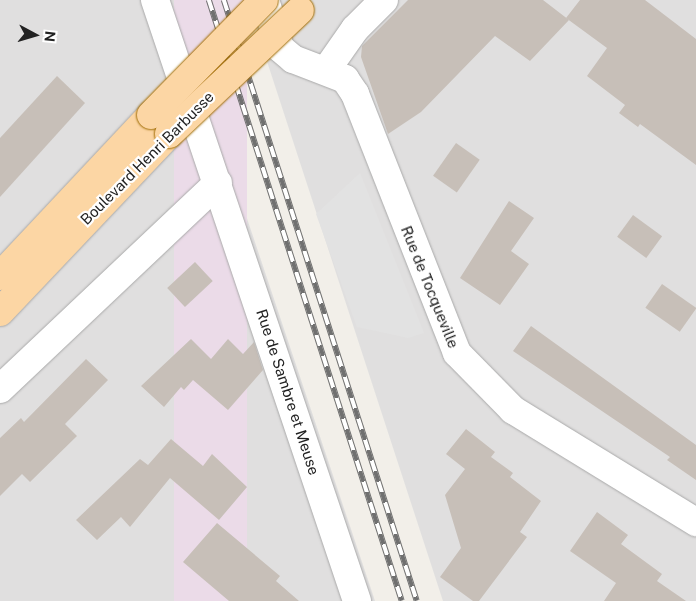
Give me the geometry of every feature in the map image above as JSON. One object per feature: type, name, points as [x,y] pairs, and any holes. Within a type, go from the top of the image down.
[{"type":"main road","name":"Boulevard Henri Barbusse","points":[[0,312],[264,0]]},
{"type":"main road","name":"Boulevard Henri Barbusse","points":[[160,125],[305,5]]},
{"type":"main road","points":[[0,276],[22,253],[160,125]]},
{"type":"street","name":"Rue de Sambre et Meuse","points":[[156,0],[357,601]]},
{"type":"street","name":"Rue de Tocqueville","points":[[264,0],[280,48],[293,59],[327,69],[346,79],[355,94],[457,353],[513,410],[696,522]]},
{"type":"street","points":[[327,69],[355,29],[384,0]]},
{"type":"street","points":[[0,389],[218,183]]},
{"type":"shaded area","points":[[0,0],[174,0],[375,601],[0,601]]},
{"type":"shaded area","points":[[174,0],[247,0],[247,601],[174,601]]},
{"type":"shaded area","points":[[247,0],[696,0],[696,601],[443,601]]},
{"type":"shaded area","points":[[360,173],[424,333],[408,338],[357,327],[316,214]]},
{"type":"building","points":[[408,0],[543,0],[569,20],[530,61],[495,36],[421,112],[388,134],[361,57],[362,46]]},
{"type":"building","points":[[580,0],[645,0],[696,39],[696,165],[640,124],[638,127],[619,113],[625,105],[587,76],[607,48],[566,18]]},
{"type":"building","points":[[57,76],[85,103],[0,197],[0,138]]},
{"type":"building","points":[[456,143],[480,160],[457,192],[433,176]]},
{"type":"building","points":[[509,201],[534,218],[511,251],[529,264],[500,305],[460,278]]},
{"type":"building","points":[[633,215],[662,236],[646,258],[617,237]]},
{"type":"building","points":[[195,262],[213,281],[185,307],[167,288]]},
{"type":"building","points":[[662,284],[696,308],[680,332],[645,308]]},
{"type":"building","points":[[531,326],[696,445],[696,480],[667,460],[670,457],[513,351]]},
{"type":"building","points":[[191,339],[211,359],[228,339],[243,354],[254,342],[263,370],[228,410],[193,380],[184,390],[181,387],[164,407],[141,386]]},
{"type":"building","points":[[86,359],[108,380],[65,424],[77,436],[30,482],[22,474],[0,496],[0,438],[21,418],[24,422]]},
{"type":"building","points":[[466,429],[495,452],[491,457],[513,473],[510,477],[541,501],[520,532],[527,537],[479,601],[473,601],[440,577],[461,548],[445,495],[465,469],[446,454]]},
{"type":"building","points":[[171,439],[203,466],[212,454],[247,487],[219,520],[170,478],[130,527],[121,517],[97,540],[76,520],[140,459],[148,465]]},
{"type":"building","points":[[597,512],[628,535],[621,544],[662,574],[657,581],[686,601],[604,601],[616,583],[570,551]]},
{"type":"building","points":[[217,523],[280,576],[276,581],[299,601],[229,601],[183,562]]},
{"type":"railway","points":[[209,0],[402,601]]},
{"type":"railway","points":[[224,0],[417,601]]}]
